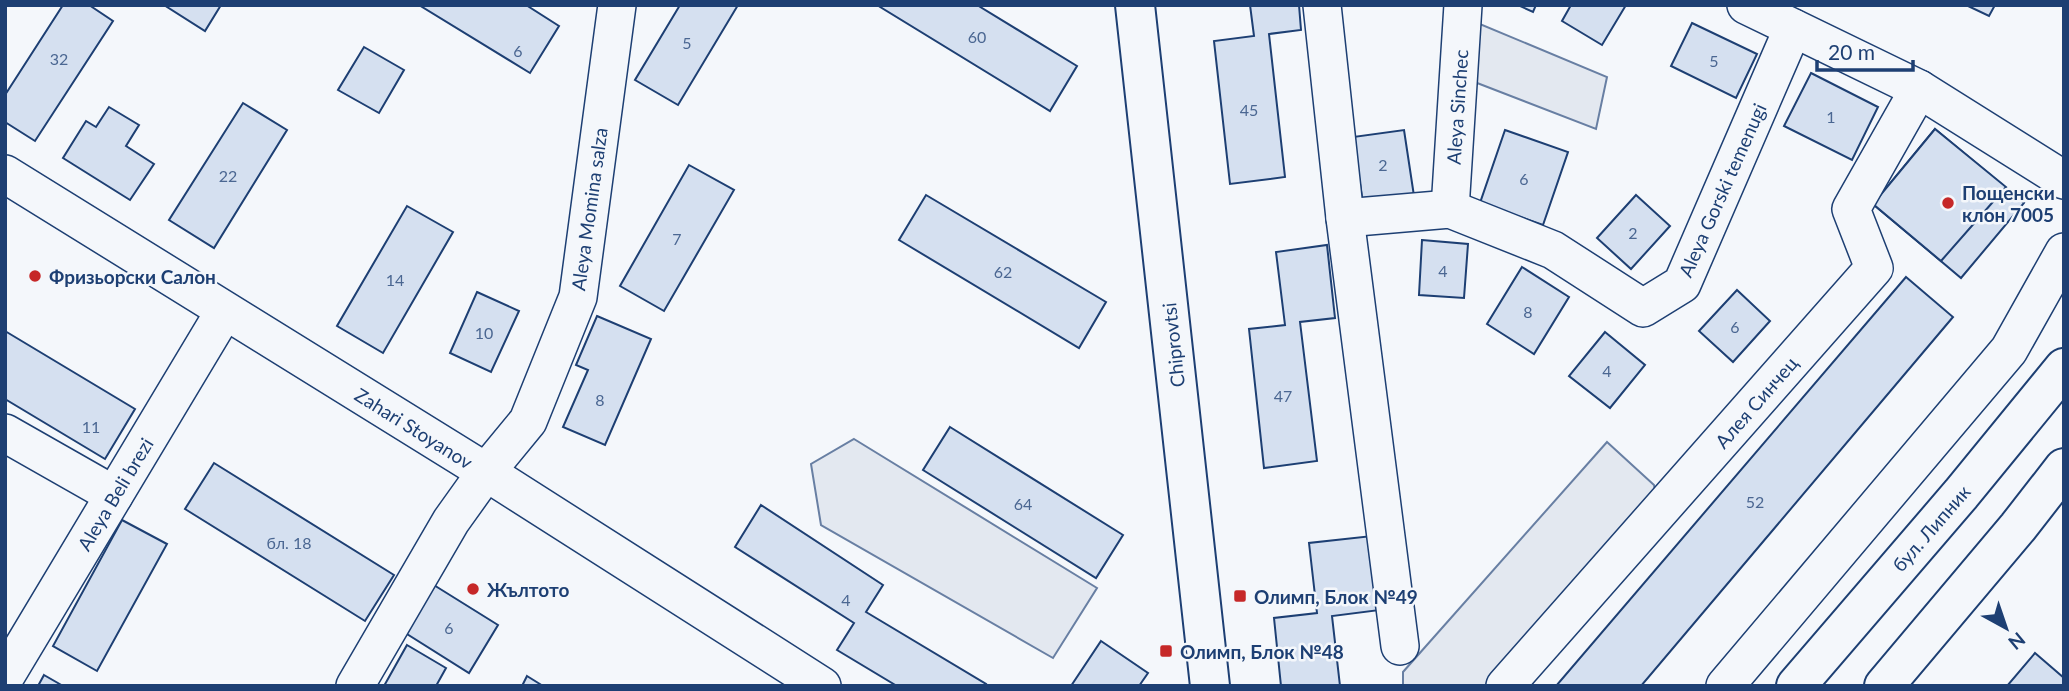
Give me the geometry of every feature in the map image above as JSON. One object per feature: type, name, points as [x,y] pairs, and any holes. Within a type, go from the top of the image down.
[{"type":"main road","name":"Chiprovtsi","points":[[1135,5],[1210,686]]},
{"type":"main road","name":"бул. Липник","points":[[1796,686],[1961,494],[2064,368]]},
{"type":"main road","points":[[1884,686],[2064,468]]},
{"type":"street","name":"Aleya Momina salza","points":[[486,472],[528,421],[578,297],[617,5]]},
{"type":"street","points":[[1322,5],[1345,218],[1400,646]]},
{"type":"street","name":"Aleya Sinchec","points":[[1450,209],[1463,5]]},
{"type":"street","points":[[1746,5],[1919,89],[2064,180]]},
{"type":"street","name":"Aleya Gorski temenugi","points":[[1345,218],[1450,209],[1553,250],[1643,308],[1682,284],[1793,28]]},
{"type":"street","name":"Алея Синчец","points":[[1505,686],[1874,268],[1851,209],[1919,89]]},
{"type":"street","name":"Zahari Stoyanov","points":[[5,174],[486,472],[772,672],[822,686]]},
{"type":"street","points":[[1725,686],[2009,351],[2064,251]]},
{"type":"street","name":"Aleya Beli brezi","points":[[5,677],[18,629],[114,495],[225,312]]},
{"type":"street","points":[[5,433],[114,495]]},
{"type":"street","points":[[355,686],[451,521],[486,472]]},
{"type":"shaded area","points":[[1463,17],[1607,77],[1596,129],[1459,76]]},
{"type":"shaded area","points":[[854,439],[1097,588],[1053,658],[821,525],[811,464]]},
{"type":"shaded area","points":[[1607,442],[1654,485],[1659,512],[1488,686],[1403,686],[1403,672]]},
{"type":"building","points":[[63,5],[89,5],[113,21],[35,141],[5,122],[5,95]]},
{"type":"building","points":[[164,5],[221,5],[205,31]]},
{"type":"building","points":[[419,5],[526,5],[559,26],[530,73]]},
{"type":"building","points":[[680,5],[738,5],[678,105],[635,80]]},
{"type":"building","points":[[877,5],[977,5],[1077,66],[1050,111]]},
{"type":"building","points":[[1250,5],[1299,5],[1301,30],[1269,34],[1285,177],[1230,184],[1214,41],[1254,36]]},
{"type":"building","points":[[1518,5],[1536,5],[1533,12]]},
{"type":"building","points":[[1571,5],[1626,5],[1602,45],[1562,21]]},
{"type":"building","points":[[1966,5],[1995,5],[1989,16]]},
{"type":"building","points":[[1692,23],[1757,54],[1736,98],[1671,66]]},
{"type":"building","points":[[364,47],[404,70],[379,113],[338,90]]},
{"type":"building","points":[[1811,73],[1878,107],[1852,160],[1784,126]]},
{"type":"building","points":[[243,103],[287,130],[214,248],[169,220]]},
{"type":"building","points":[[109,107],[139,125],[126,146],[154,164],[130,200],[63,158],[86,121],[96,127]]},
{"type":"building","name":"Пощенски клон 7005","points":[[1935,129],[2024,203],[1961,278],[1873,204]]},
{"type":"building","name":"Пощенски клон 7005","points":[[1935,129],[2006,187],[1941,261],[1873,204]]},
{"type":"building","points":[[1404,130],[1414,196],[1363,204],[1353,137]]},
{"type":"building","points":[[1505,130],[1568,152],[1543,225],[1480,203]]},
{"type":"building","points":[[689,165],[734,190],[664,311],[620,286]]},
{"type":"building","points":[[926,195],[1106,302],[1079,348],[899,240]]},
{"type":"building","points":[[1636,195],[1670,226],[1631,269],[1597,238]]},
{"type":"building","points":[[407,206],[453,232],[383,353],[337,326]]},
{"type":"building","points":[[1422,240],[1468,244],[1464,298],[1419,295]]},
{"type":"building","points":[[1327,245],[1335,318],[1300,322],[1317,461],[1264,468],[1249,329],[1285,325],[1276,252]]},
{"type":"building","points":[[1522,267],[1569,297],[1534,354],[1487,324]]},
{"type":"building","points":[[1906,277],[1953,317],[1641,686],[1556,686]]},
{"type":"building","points":[[1737,290],[1770,321],[1733,362],[1699,331]]},
{"type":"building","points":[[477,292],[519,311],[491,372],[450,353]]},
{"type":"building","points":[[597,316],[651,339],[605,445],[563,427],[588,370],[576,365]]},
{"type":"building","points":[[5,331],[135,409],[105,459],[5,399]]},
{"type":"building","points":[[1605,332],[1645,365],[1610,408],[1569,376]]},
{"type":"building","points":[[950,427],[1123,535],[1096,578],[923,470]]},
{"type":"building","points":[[214,463],[394,575],[365,621],[185,509]]},
{"type":"building","points":[[761,505],[883,585],[866,612],[986,684],[985,686],[897,686],[837,650],[854,623],[735,547]]},
{"type":"building","points":[[122,520],[167,544],[97,671],[53,646]]},
{"type":"building","points":[[1372,536],[1380,610],[1332,616],[1340,686],[1281,686],[1274,618],[1317,613],[1309,543]]},
{"type":"building","points":[[429,582],[498,625],[469,673],[399,629]]},
{"type":"building","points":[[1101,641],[1148,673],[1139,686],[1071,686]]},
{"type":"building","points":[[407,645],[446,668],[436,686],[384,686]]},
{"type":"building","points":[[2035,653],[2064,678],[2064,686],[2007,686]]},
{"type":"building","points":[[44,675],[63,686],[38,686]]},
{"type":"building","points":[[527,676],[543,686],[522,686]]},
{"type":"place","name":"Пощенски клон 7005","points":[[1948,203]]},
{"type":"place","name":"Фризьорски Салон","points":[[35,276]]},
{"type":"place","name":"Жълтото","points":[[473,589]]},
{"type":"place","name":"Олимп, Блок №49","points":[[1240,596]]},
{"type":"place","name":"Олимп, Блок №48","points":[[1166,651]]}]
